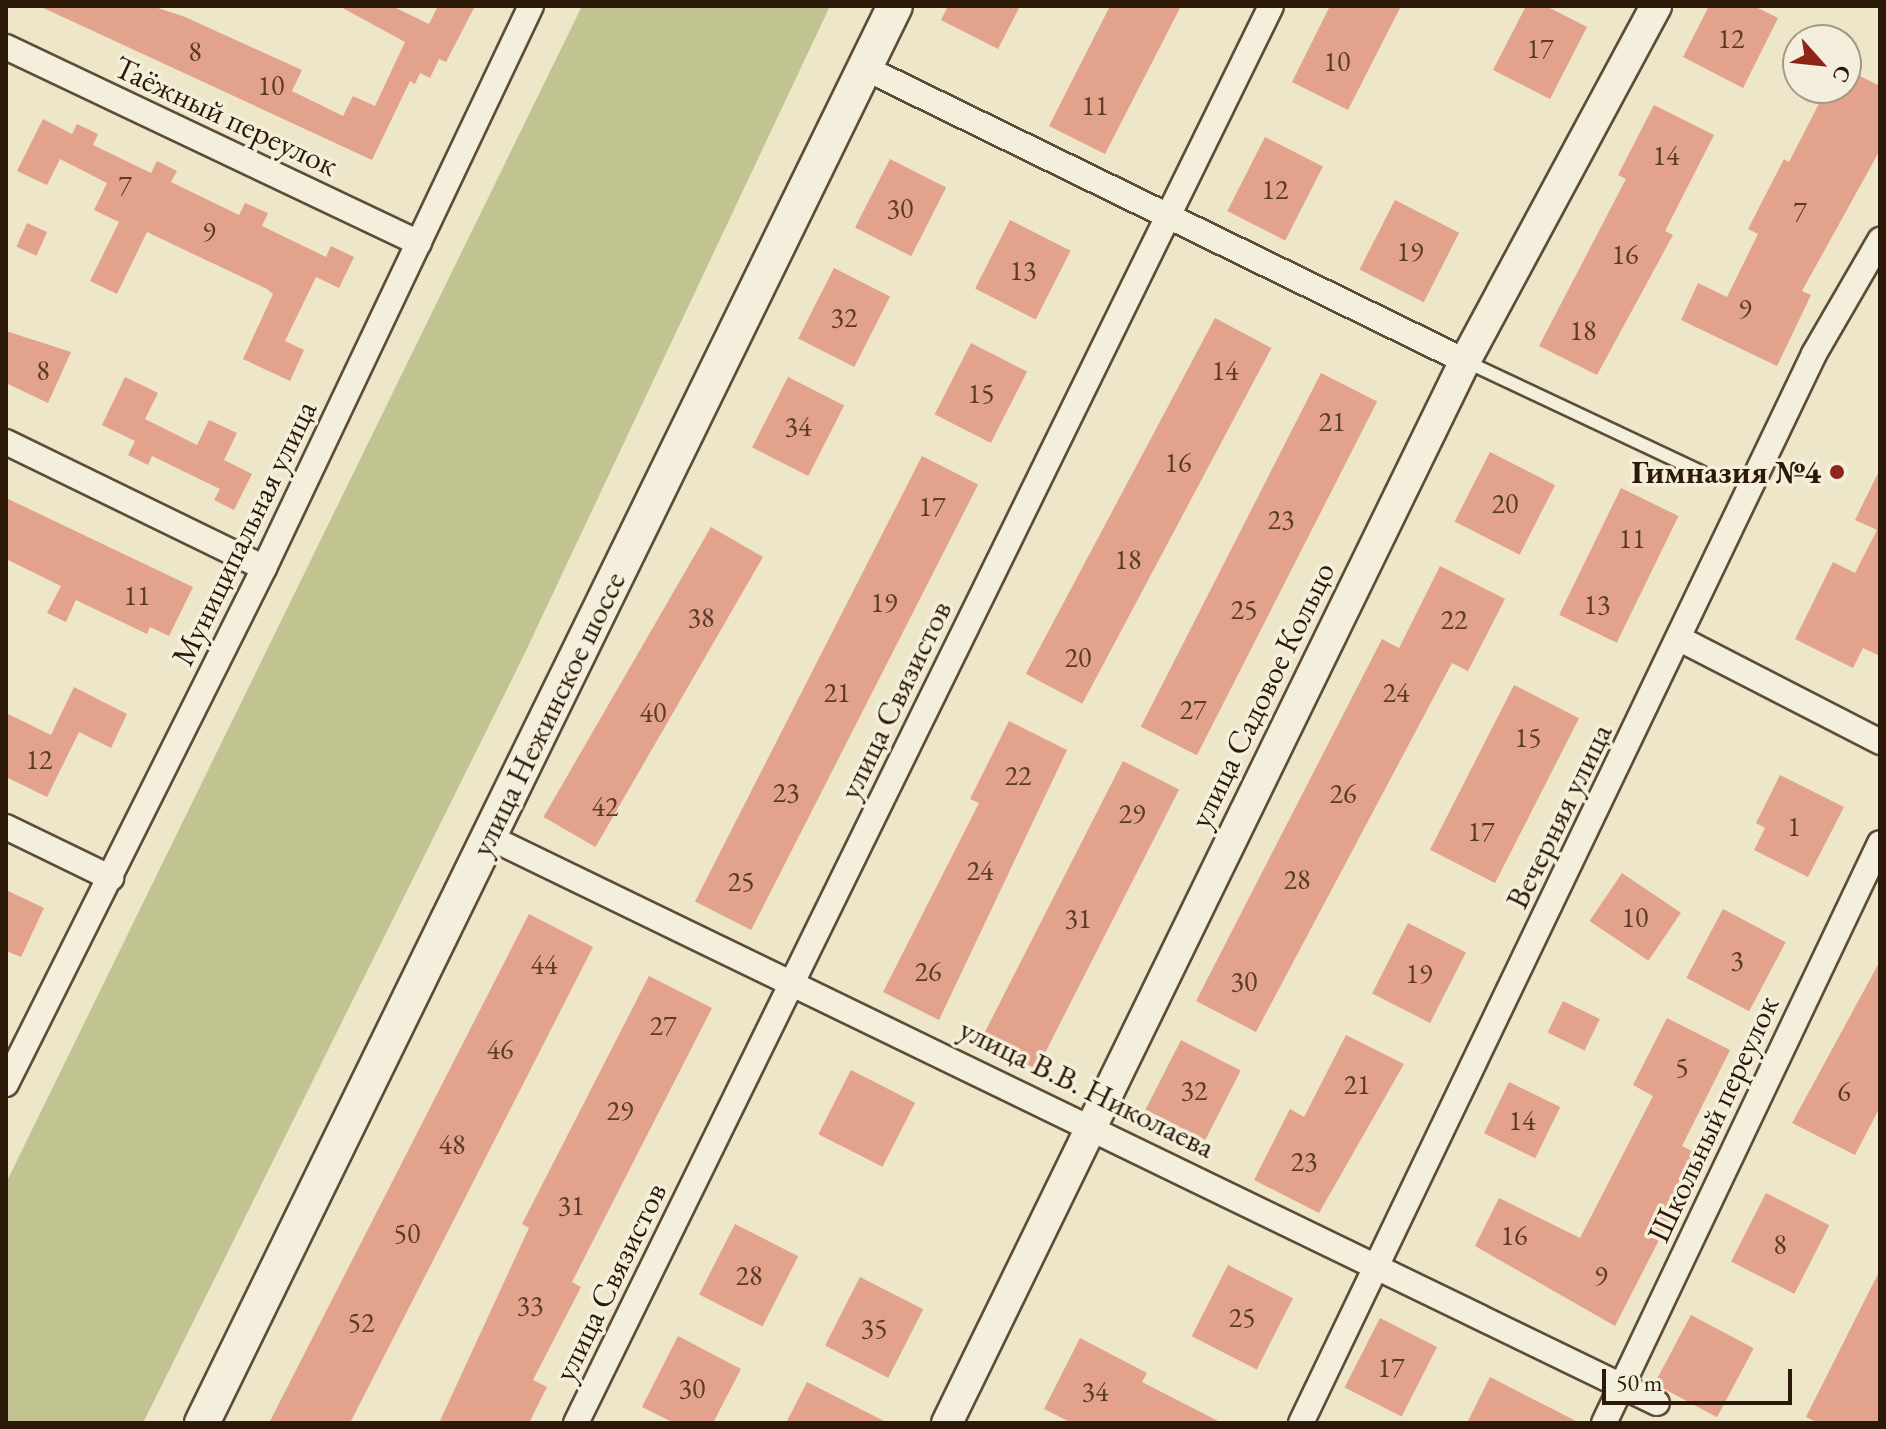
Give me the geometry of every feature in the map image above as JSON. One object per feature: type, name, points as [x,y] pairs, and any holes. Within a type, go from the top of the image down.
[{"type":"main road","name":"улица Нежинское шоссе","points":[[202,1423],[895,6]]},
{"type":"street","name":"Муниципальная улица","points":[[6,1084],[264,568],[531,6]]},
{"type":"street","name":"улица Связистов","points":[[576,1423],[1271,6]]},
{"type":"street","name":"улица Садовое Кольцо","points":[[947,1423],[1465,361],[1656,6]]},
{"type":"street","name":"Таёжный переулок","points":[[6,47],[419,243]]},
{"type":"street","points":[[865,68],[1171,211],[1465,361]]},
{"type":"street","name":"Вечерняя улица","points":[[1301,1423],[1680,639],[1814,354],[1880,240]]},
{"type":"street","points":[[6,442],[264,568]]},
{"type":"street","points":[[1680,639],[1880,742]]},
{"type":"street","points":[[6,827],[111,878]]},
{"type":"street","name":"улица В.В. Николаева","points":[[487,836],[1093,1123],[1377,1267],[1657,1403]]},
{"type":"street","name":"Школьный переулок","points":[[1604,1423],[1880,843]]},
{"type":"lane","points":[[1465,361],[1701,472]]},
{"type":"green space","points":[[582,6],[830,6],[522,659],[143,1423],[6,1423],[6,1183]]},
{"type":"building","points":[[39,6],[152,6],[185,17],[302,70],[292,91],[343,116],[353,96],[375,106],[405,42],[339,6],[392,6],[429,24],[438,6],[475,6],[446,62],[439,59],[430,78],[420,73],[415,84],[410,81],[372,160]]},
{"type":"building","points":[[948,6],[1020,6],[998,49],[941,20]]},
{"type":"building","points":[[1110,6],[1181,6],[1105,154],[1049,126]]},
{"type":"building","points":[[1330,6],[1401,6],[1348,110],[1292,82]]},
{"type":"building","points":[[1526,6],[1546,6],[1587,27],[1550,99],[1493,70]]},
{"type":"building","points":[[1709,6],[1754,6],[1778,18],[1743,88],[1683,57]]},
{"type":"building","points":[[1862,77],[1880,86],[1880,150],[1802,291],[1811,295],[1777,366],[1681,320],[1698,283],[1727,297],[1758,234],[1748,229],[1784,159],[1789,162],[1819,104],[1862,104]]},
{"type":"building","points":[[1654,105],[1714,135],[1665,231],[1673,235],[1597,375],[1539,346],[1626,179],[1618,175]]},
{"type":"building","points":[[43,119],[72,134],[77,124],[98,134],[93,145],[151,173],[157,161],[177,171],[171,182],[239,215],[245,203],[268,213],[262,226],[326,257],[331,246],[354,257],[339,288],[316,277],[285,341],[304,350],[290,381],[243,359],[273,294],[267,289],[147,232],[117,294],[90,281],[119,222],[94,210],[107,183],[60,159],[47,185],[17,171]]},
{"type":"building","points":[[1265,137],[1323,167],[1285,240],[1227,211]]},
{"type":"building","points":[[890,159],[946,188],[911,256],[855,228]]},
{"type":"building","points":[[1395,200],[1459,233],[1424,302],[1360,269]]},
{"type":"building","points":[[1010,220],[1071,251],[1036,319],[975,289]]},
{"type":"building","points":[[27,223],[47,232],[37,256],[16,247]]},
{"type":"building","points":[[834,268],[890,297],[854,367],[798,338]]},
{"type":"building","points":[[1215,318],[1272,348],[1082,704],[1026,674]]},
{"type":"building","points":[[6,331],[71,352],[48,403],[6,383]]},
{"type":"building","points":[[971,343],[1027,372],[991,443],[935,414]]},
{"type":"building","points":[[1321,373],[1377,402],[1197,755],[1141,727]]},
{"type":"building","points":[[125,377],[158,393],[145,419],[197,445],[209,420],[237,433],[224,460],[252,474],[234,510],[214,500],[220,489],[152,456],[148,465],[128,455],[135,441],[102,425]]},
{"type":"building","points":[[788,377],[844,406],[808,476],[752,447]]},
{"type":"building","points":[[1490,452],[1555,485],[1520,555],[1455,521]]},
{"type":"building","points":[[922,456],[978,485],[751,930],[695,902]]},
{"type":"building","points":[[1880,469],[1880,656],[1863,648],[1853,668],[1795,639],[1833,562],[1855,573],[1877,530],[1855,520]]},
{"type":"building","points":[[1621,488],[1679,516],[1617,643],[1559,615]]},
{"type":"building","points":[[6,498],[193,587],[169,636],[150,627],[147,634],[76,600],[66,622],[47,613],[61,586],[6,559]]},
{"type":"building","points":[[711,527],[763,557],[595,847],[544,817]]},
{"type":"building","points":[[1440,566],[1505,599],[1468,671],[1452,663],[1256,1032],[1196,1001],[1382,639],[1399,648]]},
{"type":"building","points":[[1514,685],[1579,718],[1495,883],[1430,850]]},
{"type":"building","points":[[74,687],[127,714],[111,748],[79,732],[47,797],[6,777],[6,713],[51,735]]},
{"type":"building","points":[[1009,721],[1067,750],[939,1020],[883,992],[979,803],[970,799]]},
{"type":"building","points":[[1123,761],[1179,790],[1037,1069],[980,1041]]},
{"type":"building","points":[[1780,775],[1844,807],[1808,877],[1754,850],[1765,828],[1756,823]]},
{"type":"building","points":[[1622,873],[1681,913],[1648,961],[1590,921]]},
{"type":"building","points":[[6,890],[44,908],[21,957],[6,951]]},
{"type":"building","points":[[1723,909],[1786,942],[1749,1011],[1686,978]]},
{"type":"building","points":[[529,914],[593,947],[465,1198],[350,1423],[269,1423]]},
{"type":"building","points":[[1408,923],[1466,953],[1430,1023],[1372,993]]},
{"type":"building","points":[[1880,961],[1880,1107],[1855,1155],[1792,1123]]},
{"type":"building","points":[[649,976],[712,1008],[572,1282],[581,1287],[533,1380],[547,1387],[529,1423],[439,1423],[529,1228],[522,1224]]},
{"type":"building","points":[[1563,1001],[1600,1019],[1585,1050],[1548,1032]]},
{"type":"building","points":[[1667,1018],[1730,1050],[1682,1146],[1702,1156],[1615,1326],[1475,1246],[1499,1198],[1580,1238],[1653,1096],[1633,1085]]},
{"type":"building","points":[[1346,1035],[1404,1064],[1319,1213],[1254,1180],[1290,1109],[1304,1117]]},
{"type":"building","points":[[1181,1040],[1241,1070],[1205,1140],[1146,1109]]},
{"type":"building","points":[[851,1070],[915,1103],[882,1167],[818,1134]]},
{"type":"building","points":[[1509,1082],[1560,1107],[1535,1158],[1484,1133]]},
{"type":"building","points":[[1766,1193],[1829,1225],[1794,1294],[1731,1262]]},
{"type":"building","points":[[735,1224],[798,1256],[762,1327],[699,1294]]},
{"type":"building","points":[[1228,1265],[1293,1298],[1257,1369],[1192,1336]]},
{"type":"building","points":[[1880,1270],[1880,1423],[1818,1423],[1806,1417]]},
{"type":"building","points":[[860,1277],[923,1309],[888,1378],[825,1346]]},
{"type":"building","points":[[1691,1315],[1754,1348],[1717,1417],[1654,1384]]},
{"type":"building","points":[[1380,1318],[1437,1347],[1402,1417],[1345,1387]]},
{"type":"building","points":[[678,1336],[741,1369],[713,1423],[674,1423],[642,1407]]},
{"type":"building","points":[[1080,1338],[1147,1373],[1142,1382],[1222,1423],[1072,1423],[1044,1409]]},
{"type":"building","points":[[1490,1377],[1580,1423],[1467,1423]]},
{"type":"building","points":[[807,1382],[888,1423],[786,1423]]},
{"type":"place","name":"Гимназия №4","points":[[1837,472]]}]
